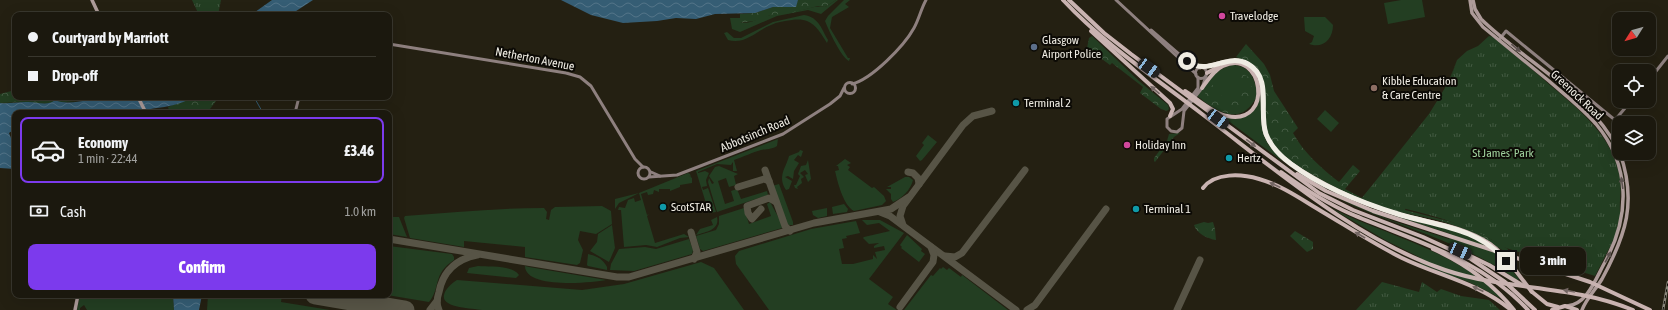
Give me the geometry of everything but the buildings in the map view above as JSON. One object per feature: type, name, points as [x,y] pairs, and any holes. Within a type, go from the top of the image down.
[{"type":"highway","points":[[1063,0],[1074,12],[1102,36],[1179,97],[1317,202],[1386,243],[1421,261],[1473,278],[1573,292],[1601,299],[1633,310]]},
{"type":"highway","points":[[1069,0],[1102,36],[1170,103],[1173,109],[1170,116]]},
{"type":"highway","points":[[1102,36],[1183,91],[1302,181],[1335,201],[1374,219],[1423,237],[1489,265],[1532,292],[1547,304],[1558,307]]},
{"type":"highway","points":[[1201,68],[1235,60],[1248,64],[1255,70],[1263,88],[1262,119],[1266,134],[1276,151],[1296,167],[1328,186],[1372,206],[1449,226],[1483,240],[1499,253],[1532,292]]},
{"type":"highway","points":[[1198,102],[1228,117],[1243,115],[1255,105],[1259,88],[1253,73],[1242,65],[1224,65],[1206,74]]},
{"type":"highway","points":[[1202,88],[1214,72],[1224,65]]},
{"type":"highway","points":[[1233,137],[1318,197],[1351,214],[1437,248],[1467,262],[1505,288],[1528,310]]},
{"type":"highway","points":[[1265,154],[1304,179],[1337,196],[1393,218],[1590,282],[1650,310]]},
{"type":"highway","points":[[1203,188],[1213,180],[1235,175],[1253,177],[1267,181],[1392,252],[1421,266],[1483,291],[1511,310]]},
{"type":"highway","points":[[1382,226],[1436,250],[1463,265],[1490,285],[1514,310]]},
{"type":"highway","points":[[1423,237],[1483,267],[1513,289],[1535,310]]},
{"type":"highway","points":[[1552,310],[1558,307],[1567,306],[1577,310]]},
{"type":"main road","points":[[92,0],[98,12]]},
{"type":"main road","name":"Greenock Road","points":[[1472,0],[1479,16],[1591,112],[1604,127],[1612,140]]},
{"type":"main road","name":"Greenock Road","points":[[1472,0],[1471,10],[1476,18],[1498,40],[1591,119],[1612,148],[1620,172],[1623,186],[1623,209],[1622,222],[1616,240],[1586,294],[1576,304],[1567,306]]},
{"type":"main road","points":[[139,100],[144,110]]},
{"type":"main road","name":"Greenock Road","points":[[1582,310],[1614,256],[1629,212],[1626,171],[1622,160]]},
{"type":"main road","points":[[75,310],[77,298]]},
{"type":"street","points":[[859,82],[847,84],[844,88],[848,93],[853,92],[859,82],[875,70],[909,36],[926,0]]},
{"type":"street","points":[[1116,0],[1197,76],[1203,78],[1206,74]]},
{"type":"street","points":[[1146,27],[1155,32],[1187,61],[1205,69],[1206,74],[1202,88],[1184,111],[1183,125],[1179,130],[1174,132],[1168,129],[1166,122],[1170,116],[1179,112],[1198,88],[1196,71],[1201,68]]},
{"type":"street","points":[[1498,40],[1506,31],[1615,120],[1625,108]]},
{"type":"street","name":"Netherton Avenue","points":[[392,44],[559,72],[580,78],[594,90],[635,159],[639,171]]},
{"type":"street","points":[[1656,71],[1668,56]]},
{"type":"street","points":[[852,84],[855,88]]},
{"type":"street","name":"Abbotsinch Road","points":[[840,96],[844,88]]},
{"type":"street","name":"Abbotsinch Road","points":[[660,176],[670,176],[783,134],[840,96],[848,93]]},
{"type":"street","points":[[296,110],[298,100]]},
{"type":"street","name":"Netherton Avenue","points":[[635,159],[643,167]]},
{"type":"street","points":[[643,167],[660,176],[649,177],[646,180],[639,176],[639,171],[643,167]]},
{"type":"street","points":[[649,177],[651,172]]},
{"type":"green space","points":[[192,0],[221,0],[219,12],[198,12]]},
{"type":"green space","points":[[798,0],[836,0],[825,7],[818,6],[791,13],[770,15],[760,20],[740,23],[740,14],[755,13],[773,7],[795,7]]},
{"type":"green space","points":[[838,0],[821,14],[808,10],[777,16],[740,32],[732,29],[730,18],[740,18],[740,23],[748,23],[775,13],[825,7]]},
{"type":"green space","points":[[844,0],[850,0],[845,4],[849,7],[832,17],[830,28],[848,58],[850,58],[849,61],[839,49],[825,21]]},
{"type":"green space","points":[[1401,0],[1422,0],[1425,17],[1388,24],[1384,3]]},
{"type":"green space","points":[[804,15],[817,21],[828,40],[827,43],[817,28],[804,20],[784,21],[773,24],[740,41],[728,40],[724,33],[727,32],[734,38],[741,38],[773,22]]},
{"type":"green space","points":[[1304,17],[1325,17],[1333,25],[1331,35],[1326,42],[1319,45],[1309,44],[1312,42],[1314,36],[1305,31]]},
{"type":"green space","points":[[1092,36],[1139,81],[1168,105],[1169,109],[1167,111],[1161,109],[1140,93],[1143,87],[1112,63],[1110,65],[1087,48],[1089,38]]},
{"type":"green space","name":"St James' Park","points":[[1489,36],[1493,37],[1585,116],[1611,150],[1612,160],[1615,160],[1620,178],[1621,212],[1615,237],[1595,276],[1503,247],[1487,237],[1453,222],[1435,216],[1362,198],[1429,114],[1450,80],[1457,60],[1467,51],[1478,46]]},
{"type":"green space","points":[[1246,44],[1264,64],[1270,75],[1274,91],[1298,128],[1293,133],[1302,147],[1319,166],[1339,182],[1353,165],[1360,171],[1345,189],[1362,198],[1403,150],[1428,116],[1449,79],[1457,60],[1405,210],[1456,223],[1475,230],[1508,249],[1507,252],[1477,235],[1458,227],[1438,220],[1394,211],[1366,202],[1334,188],[1291,163],[1278,150],[1267,131],[1263,116],[1265,98],[1261,76],[1248,63],[1236,57]]},
{"type":"green space","points":[[1233,65],[1244,68],[1251,74],[1258,94],[1252,105],[1245,111],[1238,114],[1222,112],[1197,96],[1216,73]]},
{"type":"green space","points":[[1231,70],[1240,72],[1250,78],[1253,91],[1246,108],[1240,112],[1228,113],[1218,110],[1202,100],[1208,87],[1213,85],[1217,87],[1223,99],[1231,101],[1242,92],[1244,85],[1243,82],[1240,78],[1229,72]]},
{"type":"green space","points":[[12,91],[12,100],[91,100],[40,104],[27,102],[0,103],[0,94]]},
{"type":"green space","points":[[1261,93],[1261,119],[1263,132],[1268,144],[1282,161],[1223,117],[1236,118],[1247,114],[1255,105]]},
{"type":"green space","points":[[91,100],[117,100],[110,102]]},
{"type":"green space","points":[[185,100],[217,100],[209,110],[169,110],[168,107]]},
{"type":"green space","points":[[1325,110],[1339,123],[1331,132],[1317,119]]},
{"type":"green space","points":[[1180,133],[1174,137],[1155,162],[1154,158],[1167,141],[1169,134]]},
{"type":"green space","points":[[928,135],[937,142],[920,161],[916,156],[924,145],[922,143]]},
{"type":"green space","points":[[778,139],[777,146],[775,147],[758,151],[734,160],[737,171],[733,171],[733,162],[731,165],[717,164],[698,172],[705,171],[709,173],[706,180],[707,186],[702,187],[703,190],[708,188],[716,212],[709,213],[696,171]]},
{"type":"green space","points":[[800,150],[803,151],[801,157],[798,155],[794,160],[799,163],[794,171],[793,179],[788,176],[785,177],[792,181],[789,189],[786,190],[782,180],[784,168],[789,156],[799,152]]},
{"type":"green space","points":[[845,159],[851,163],[847,165],[850,167],[848,170],[872,188],[874,187],[884,196],[886,201],[882,205],[854,211],[850,208],[844,199],[835,171],[839,170],[838,166],[836,166]]},
{"type":"green space","points":[[808,160],[811,179],[808,182],[805,175],[808,174],[805,170],[800,173],[804,177],[801,179],[802,183],[797,187],[798,189],[795,188],[794,185],[796,185],[800,176],[798,174],[801,166],[806,165]]},
{"type":"green space","points":[[719,166],[738,174],[734,176],[736,185],[729,187],[726,178],[718,181],[725,204],[734,201],[731,191],[737,189],[741,199],[767,191],[768,195],[717,212],[708,182],[709,178],[712,184],[714,183],[709,176],[715,167]]},
{"type":"green space","points":[[688,173],[690,174],[691,177],[688,175],[692,178],[692,183],[680,185],[680,187],[670,191],[670,189],[659,189],[659,192],[654,190],[653,194],[648,195],[647,192],[641,194],[647,215],[649,214],[647,216],[655,243],[684,234],[689,237],[680,238],[657,247],[646,245],[624,247],[621,210],[618,210],[619,207],[625,208],[628,200],[634,198],[635,202],[641,200],[639,193]]},
{"type":"green space","points":[[905,177],[909,177],[913,180],[912,183],[903,196],[893,202],[891,199],[891,194],[886,189],[891,189],[891,187],[887,187]]},
{"type":"green space","points":[[779,184],[793,225],[786,223],[772,186]]},
{"type":"green space","points":[[639,193],[619,203],[615,209],[615,199]]},
{"type":"green space","points":[[1337,198],[1393,221],[1449,239],[1451,234],[1392,215],[1430,223],[1462,233],[1477,240],[1492,250],[1519,279],[1517,280],[1496,266],[1452,245],[1382,218]]},
{"type":"green space","points":[[770,202],[781,222],[782,228],[703,251],[700,249],[696,236],[716,230],[719,224],[719,216],[744,208],[749,224],[771,216],[767,204]]},
{"type":"green space","points":[[844,204],[848,209],[847,212],[833,214],[832,207]]},
{"type":"green space","points":[[602,206],[611,211],[612,224],[596,234],[580,231],[578,240],[583,250],[580,263],[577,265],[525,257],[525,247],[464,241],[464,247],[410,238],[404,218],[405,216],[474,211],[544,208],[547,212],[546,219],[549,220],[551,210],[555,207]]},
{"type":"green space","points":[[827,208],[827,216],[818,218],[813,215],[812,211]]},
{"type":"green space","points":[[1331,208],[1445,257],[1466,269],[1485,283],[1502,299],[1471,283],[1420,264],[1421,258],[1385,240]]},
{"type":"green space","points":[[392,217],[399,217],[407,237],[392,234]]},
{"type":"green space","points":[[717,217],[714,228],[696,235],[700,229],[713,225],[711,220]]},
{"type":"green space","points":[[862,220],[880,220],[904,233],[869,279],[893,297],[888,304],[897,310],[769,310],[736,264],[735,256],[739,251],[811,229],[856,221],[860,233],[846,236],[847,238],[842,239],[844,248],[839,249],[842,264],[853,264],[873,259],[873,255],[877,259],[875,252],[885,250],[884,246],[874,248],[874,246],[879,243],[869,244],[863,238],[890,231],[879,223],[867,225]]},
{"type":"green space","points":[[1204,222],[1213,222],[1216,240],[1203,235],[1195,228],[1194,225]]},
{"type":"green space","points":[[612,225],[615,248],[609,262],[590,251],[597,242],[598,234]]},
{"type":"green space","points":[[1295,231],[1313,242],[1313,249],[1307,252],[1290,236]]},
{"type":"green space","points":[[907,235],[922,249],[921,251],[925,254],[919,262],[901,248],[902,247],[900,245]]},
{"type":"green space","points":[[689,239],[693,250],[692,254],[634,271],[610,270],[611,264],[619,249],[645,247],[656,249]]},
{"type":"green space","points":[[392,246],[452,254],[454,257],[454,260],[442,270],[433,297],[429,302],[392,296]]},
{"type":"green space","points":[[588,254],[602,260],[607,267],[607,270],[588,266]]},
{"type":"green space","points":[[701,262],[714,268],[744,310],[482,310],[458,307],[447,303],[444,299],[446,291],[451,284],[457,280],[582,290],[624,284]]},
{"type":"green space","points":[[478,266],[506,268],[516,272],[519,275],[516,278],[467,273],[469,268]]},
{"type":"green space","points":[[525,266],[606,280],[574,283],[547,281],[536,278],[528,273]]},
{"type":"green space","points":[[943,267],[947,270],[949,268],[961,277],[962,275],[1008,310],[904,310],[931,275],[933,276],[940,268],[941,269]]},
{"type":"green space","points":[[1382,282],[1419,292],[1422,282],[1437,292],[1441,289],[1461,296],[1489,300],[1500,310],[1356,310]]},
{"type":"green space","points":[[79,298],[173,298],[174,310],[87,310],[84,305],[80,308],[80,310],[77,310]]},
{"type":"green space","points":[[208,298],[282,298],[281,302],[330,310],[207,310]]},
{"type":"water","points":[[272,0],[313,0],[295,12],[255,12]]},
{"type":"water","points":[[561,0],[798,0],[796,7],[773,7],[755,13],[715,14],[696,19],[676,18],[657,21],[623,23],[591,15]]},
{"type":"water","points":[[55,100],[68,102],[90,100],[188,100],[179,104],[147,110],[12,110],[12,131],[9,133],[12,138],[12,169],[0,168],[0,103],[48,103]]},
{"type":"water","points":[[173,298],[201,298],[199,310],[174,310]]},
{"type":"waterway","points":[[256,100],[261,110]]},
{"type":"taxiway","points":[[903,225],[900,216],[903,206],[963,125],[973,116],[992,111]]},
{"type":"taxiway","points":[[765,170],[785,226],[790,231]]},
{"type":"taxiway","points":[[945,256],[955,257],[962,253],[1025,170]]},
{"type":"taxiway","points":[[908,172],[913,173],[918,178],[919,184]]},
{"type":"taxiway","points":[[738,187],[764,179],[769,181]]},
{"type":"taxiway","points":[[392,240],[617,277],[629,277],[814,223],[891,209],[909,197]]},
{"type":"taxiway","points":[[761,209],[752,219],[748,213],[747,206],[769,198],[776,202]]},
{"type":"taxiway","points":[[1027,310],[1035,305],[1106,209]]},
{"type":"taxiway","points":[[880,212],[890,216],[1016,310]]},
{"type":"taxiway","points":[[691,232],[697,252],[694,259]]},
{"type":"taxiway","points":[[900,307],[933,262],[934,255],[931,247]]},
{"type":"taxiway","points":[[439,310],[437,303],[438,296],[441,285],[448,272],[457,263],[477,255]]},
{"type":"taxiway","points":[[1177,310],[1200,260]]},
{"type":"taxiway","points":[[430,310],[437,301]]},
{"type":"runway","points":[[333,298],[405,310]]},
{"type":"railway","points":[[1663,310],[1668,282]]},
{"type":"place","name":"Travelodge","points":[[1222,16]]},
{"type":"place","name":"Glasgow Airport Police","points":[[1034,47]]},
{"type":"place","name":"Kibble Education & Care Centre","points":[[1374,88]]},
{"type":"place","name":"Terminal 2","points":[[1016,103]]},
{"type":"place","name":"Holiday Inn","points":[[1127,145]]},
{"type":"place","name":"Hertz","points":[[1229,158]]},
{"type":"place","name":"ScotSTAR","points":[[663,207]]},
{"type":"place","name":"Terminal 1","points":[[1136,209]]},
{"type":"route","points":[[1187,61],[1200,68],[1235,60],[1248,64],[1252,67],[1258,74],[1262,84],[1262,119],[1268,139],[1280,155],[1300,170],[1322,183],[1372,206],[1472,234],[1494,248],[1506,261]]}]
